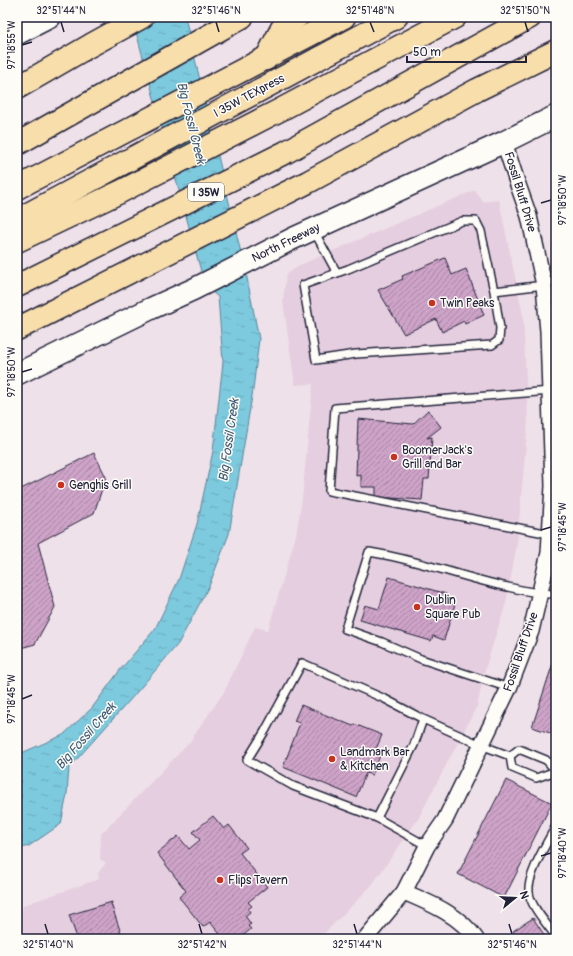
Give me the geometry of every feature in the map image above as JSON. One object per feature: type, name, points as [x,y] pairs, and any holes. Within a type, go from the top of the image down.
[{"type":"highway","points":[[17,88],[142,17]]},
{"type":"highway","points":[[17,144],[94,102],[242,17]]},
{"type":"highway","points":[[266,58],[282,28],[297,17]]},
{"type":"highway","points":[[17,188],[344,17]]},
{"type":"highway","name":"I 35W TEXpress","points":[[17,220],[396,17]]},
{"type":"highway","points":[[17,241],[120,192],[280,110],[455,17]]},
{"type":"highway","name":"I 35W","points":[[17,286],[286,152],[530,17]]},
{"type":"highway","points":[[17,329],[308,182],[477,90],[556,51]]},
{"type":"main road","points":[[17,34],[50,17]]},
{"type":"main road","name":"North Freeway","points":[[17,374],[152,308],[194,290],[292,239],[504,142],[556,116]]},
{"type":"street","name":"Fossil Bluff Drive","points":[[365,939],[404,892],[427,846],[445,820],[509,688],[531,630],[549,554],[554,505],[553,391],[548,331],[550,283],[530,216],[504,142]]},
{"type":"street","points":[[404,892],[437,906],[469,929],[476,939]]},
{"type":"lane","points":[[462,221],[476,221],[481,231],[494,291],[500,328],[499,340],[492,345],[356,354],[316,360],[303,285],[337,274],[462,221]]},
{"type":"lane","points":[[313,229],[337,274]]},
{"type":"lane","points":[[494,291],[550,283]]},
{"type":"lane","points":[[550,534],[329,491],[335,408],[553,391]]},
{"type":"lane","points":[[509,688],[421,659],[382,642],[345,629],[369,552],[394,556],[485,582],[540,594],[556,594]]},
{"type":"lane","points":[[427,846],[377,818],[293,786],[247,760],[265,732],[302,663],[385,699],[423,719],[481,745],[510,756]]},
{"type":"lane","points":[[377,818],[414,745],[423,719]]},
{"type":"lane","points":[[519,749],[546,760],[556,771],[536,778],[512,768],[510,756],[519,749]]},
{"type":"lane","points":[[556,826],[536,864],[529,881],[528,892],[533,904],[553,926],[556,937]]},
{"type":"shaded area","points":[[475,190],[483,202],[499,200],[523,315],[528,421],[517,544],[506,603],[486,666],[477,706],[418,819],[372,885],[319,939],[25,939],[18,915],[24,905],[99,879],[98,873],[106,863],[100,859],[101,834],[189,743],[224,692],[255,627],[268,630],[296,535],[302,499],[313,384],[295,385],[283,301],[286,275],[300,265]]},
{"type":"water","name":"Big Fossil Creek","points":[[132,17],[185,17],[247,278],[259,339],[253,390],[229,534],[209,586],[178,644],[69,768],[67,794],[61,824],[29,846],[17,849],[17,755],[63,735],[92,708],[120,670],[155,629],[179,579],[197,524],[213,451],[223,362],[218,297],[205,286]]},
{"type":"building","name":"Twin Peaks","points":[[445,258],[452,275],[466,269],[484,315],[465,324],[464,321],[442,332],[436,319],[404,334],[378,290],[403,279],[402,276]]},
{"type":"building","name":"BoomerJack's Grill and Bar","points":[[428,410],[441,427],[427,438],[432,437],[429,479],[424,479],[422,500],[376,497],[376,487],[361,487],[361,475],[356,476],[358,419],[413,424]]},
{"type":"building","points":[[94,453],[106,477],[94,513],[38,543],[55,607],[35,644],[17,649],[17,491]]},
{"type":"building","name":"Dublin Square Pub","points":[[389,577],[446,594],[444,601],[455,604],[444,640],[433,636],[431,641],[360,620],[365,605],[379,609]]},
{"type":"building","points":[[556,654],[556,735],[532,727]]},
{"type":"building","name":"Landmark Bar & Kitchen","points":[[301,705],[353,726],[354,724],[382,735],[376,749],[382,751],[372,775],[366,773],[356,797],[283,767],[300,723],[294,721]]},
{"type":"building","points":[[506,780],[552,803],[504,898],[458,874]]},
{"type":"building","name":"Flips Tavern","points":[[213,816],[224,829],[229,825],[247,848],[240,853],[267,887],[248,902],[252,906],[248,909],[250,912],[245,916],[251,924],[248,926],[251,929],[239,939],[224,939],[210,922],[203,927],[179,897],[186,891],[157,853],[178,836],[189,849],[200,840],[193,832]]},
{"type":"building","points":[[112,902],[111,904],[123,939],[77,938],[69,915]]},
{"type":"building","points":[[533,918],[547,939],[518,939],[513,931]]},
{"type":"place","name":"Twin Peaks","points":[[432,303]]},
{"type":"place","name":"BoomerJack's Grill and Bar","points":[[394,457]]},
{"type":"place","name":"Genghis Grill","points":[[61,485]]},
{"type":"place","name":"Dublin Square Pub","points":[[417,607]]},
{"type":"place","name":"Landmark Bar & Kitchen","points":[[332,759]]},
{"type":"place","name":"Flips Tavern","points":[[220,880]]}]
